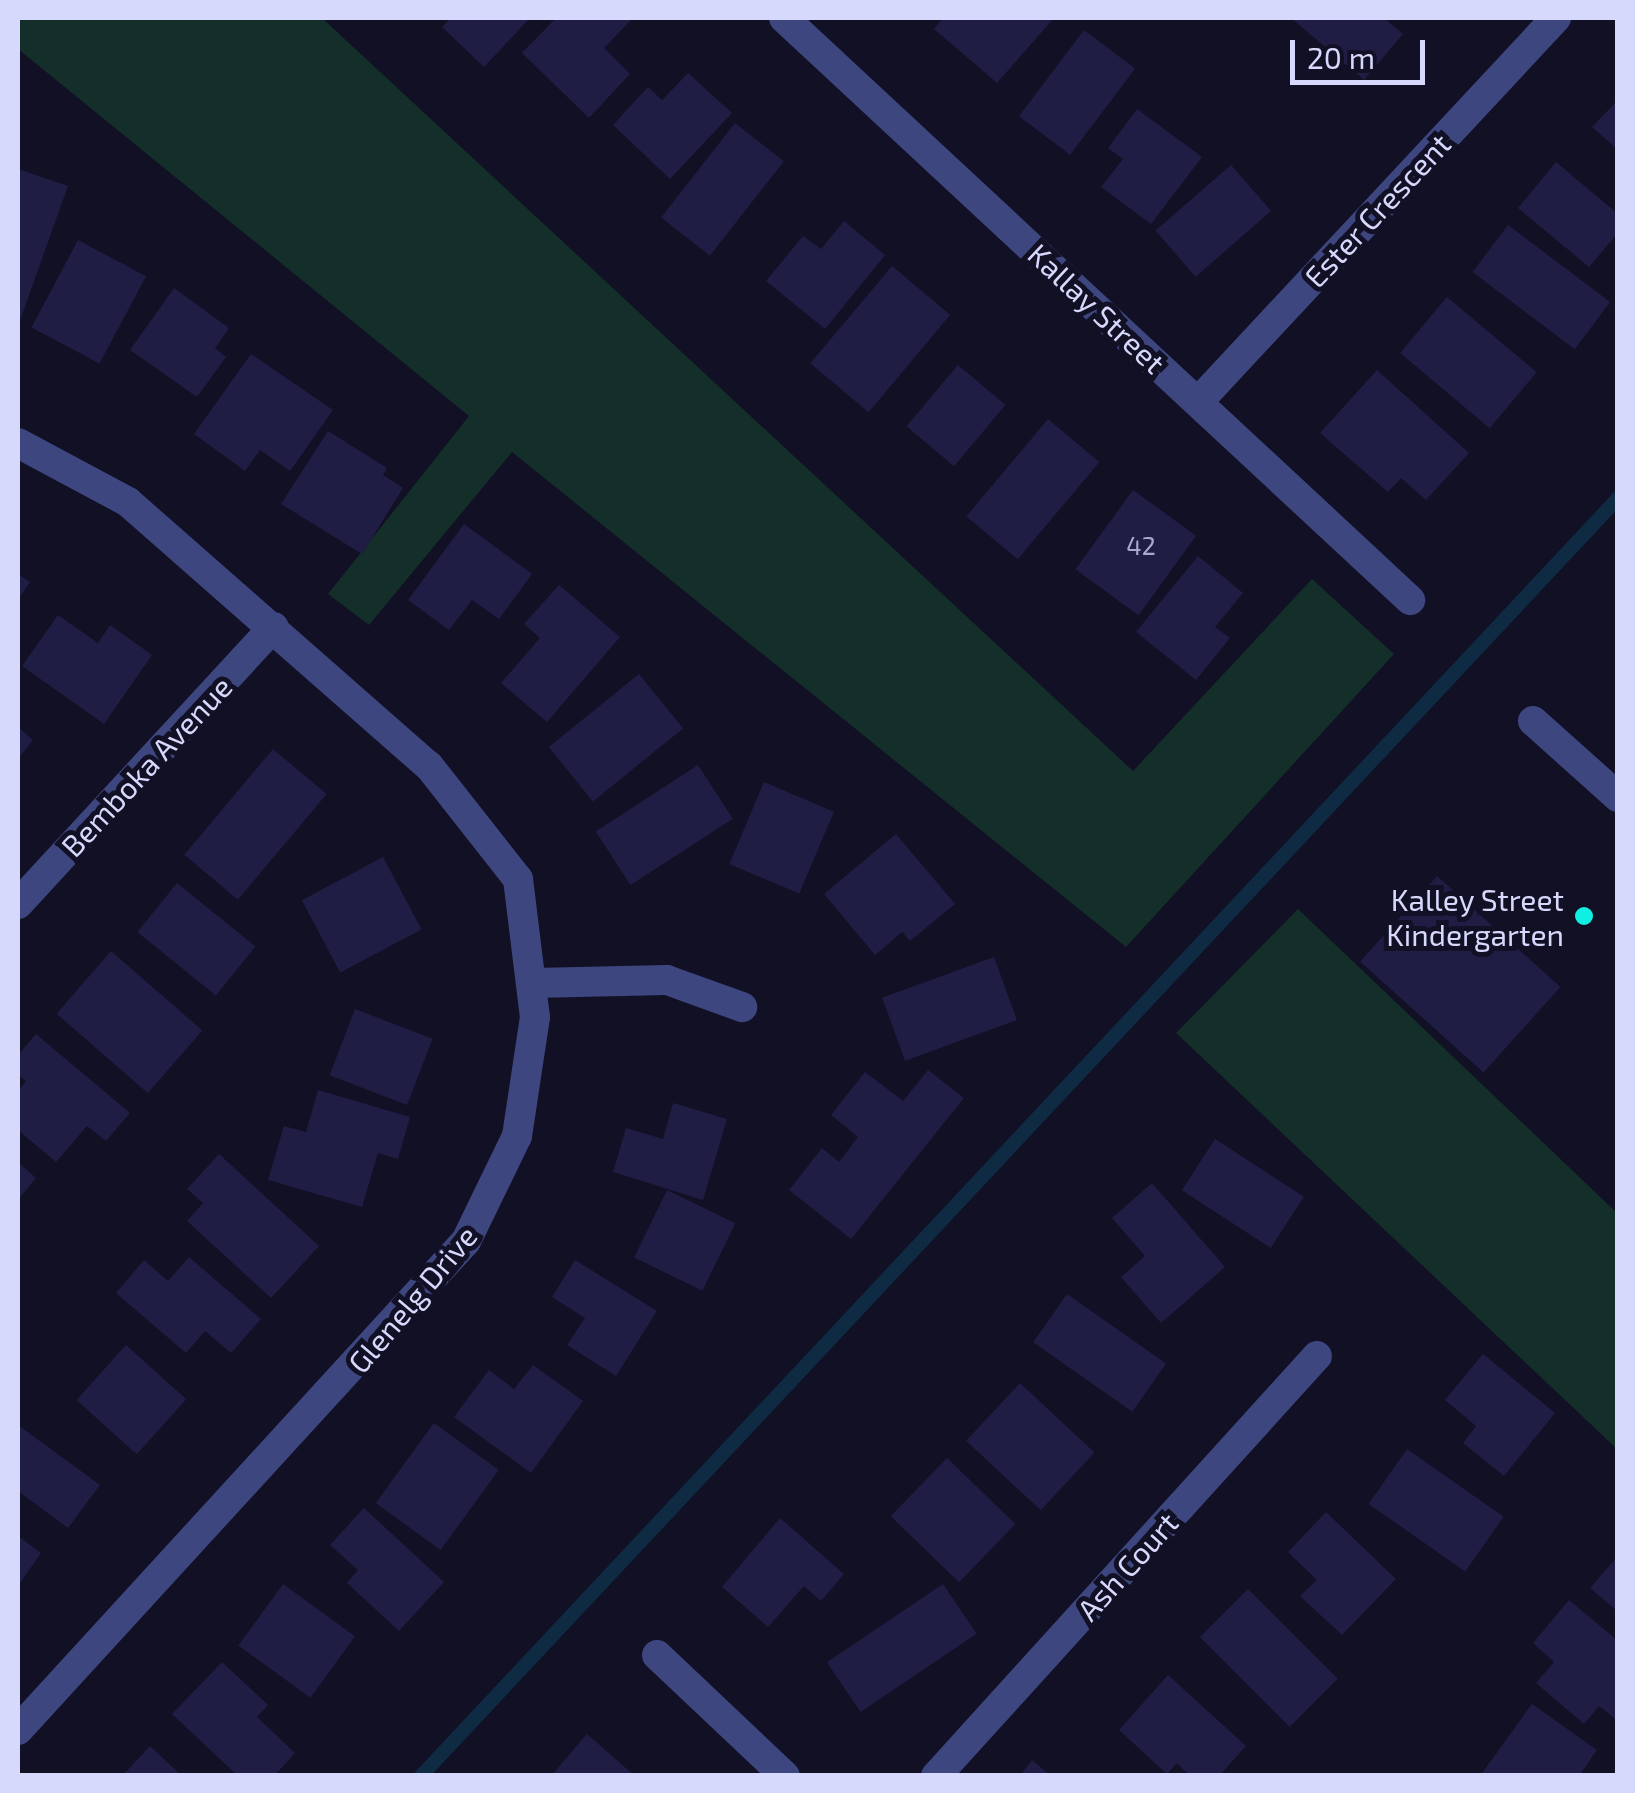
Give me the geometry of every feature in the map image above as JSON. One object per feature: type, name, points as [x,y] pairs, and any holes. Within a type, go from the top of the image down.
[{"type":"street","name":"Kallay Street","points":[[784,18],[1410,600]]},
{"type":"street","name":"Ester Crescent","points":[[1198,402],[1556,18]]},
{"type":"street","name":"Glenelg Drive","points":[[18,444],[128,502],[429,766],[518,880],[534,983],[532,1054],[517,1136],[466,1241],[18,1730]]},
{"type":"street","name":"Bemboka Avenue","points":[[18,904],[274,627]]},
{"type":"street","points":[[1533,721],[1618,797]]},
{"type":"street","points":[[534,983],[667,980],[742,1007]]},
{"type":"street","name":"Ash Court","points":[[936,1776],[1317,1356]]},
{"type":"street","points":[[658,1655],[786,1776]]},
{"type":"green space","points":[[18,18],[322,18],[1133,771],[1312,579],[1394,654],[1126,947],[512,452],[369,625],[328,594],[469,416],[18,49]]},
{"type":"green space","points":[[1298,909],[1617,1213],[1617,1449],[1176,1033]]},
{"type":"building","points":[[451,18],[530,18],[484,67],[442,27]]},
{"type":"building","points":[[556,18],[631,20],[604,48],[630,74],[589,118],[522,53]]},
{"type":"building","points":[[943,18],[1054,18],[997,83],[934,29]]},
{"type":"building","points":[[1291,18],[1384,18],[1403,34],[1364,80]]},
{"type":"building","points":[[1084,30],[1135,69],[1070,155],[1019,116]]},
{"type":"building","points":[[688,73],[732,113],[670,179],[613,125],[648,87],[662,100]]},
{"type":"building","points":[[1618,100],[1618,150],[1592,127]]},
{"type":"building","points":[[1137,109],[1202,157],[1151,224],[1101,187],[1123,159],[1108,148]]},
{"type":"building","points":[[735,123],[784,161],[710,256],[661,218]]},
{"type":"building","points":[[1556,162],[1618,214],[1618,233],[1589,267],[1518,208]]},
{"type":"building","points":[[1231,165],[1271,211],[1196,277],[1156,231]]},
{"type":"building","points":[[18,169],[68,186],[18,326]]},
{"type":"building","points":[[844,221],[885,255],[825,329],[766,281],[803,236],[821,249]]},
{"type":"building","points":[[1508,225],[1610,302],[1575,349],[1472,272]]},
{"type":"building","points":[[78,240],[146,276],[100,364],[32,327]]},
{"type":"building","points":[[892,266],[950,315],[869,412],[810,363]]},
{"type":"building","points":[[174,288],[229,328],[215,348],[226,357],[197,397],[130,350]]},
{"type":"building","points":[[1447,297],[1537,372],[1490,428],[1400,353]]},
{"type":"building","points":[[251,354],[333,410],[290,471],[260,450],[245,471],[194,434]]},
{"type":"building","points":[[958,365],[1005,405],[954,466],[907,426]]},
{"type":"building","points":[[1377,370],[1469,453],[1426,500],[1401,478],[1388,492],[1320,433]]},
{"type":"building","points":[[1048,419],[1099,462],[1018,559],[966,516]]},
{"type":"building","points":[[328,431],[387,468],[383,475],[403,488],[362,554],[281,504]]},
{"type":"building","points":[[1133,490],[1196,536],[1139,615],[1075,569]]},
{"type":"building","points":[[464,524],[532,574],[499,619],[472,600],[449,630],[408,600]]},
{"type":"building","points":[[1198,556],[1243,593],[1215,627],[1230,638],[1196,680],[1136,632]]},
{"type":"building","points":[[18,574],[30,582],[18,600]]},
{"type":"building","points":[[559,585],[620,637],[547,722],[501,683],[540,638],[524,624]]},
{"type":"building","points":[[58,615],[98,643],[110,625],[152,655],[104,724],[22,666]]},
{"type":"building","points":[[639,674],[683,728],[593,801],[549,747]]},
{"type":"building","points":[[18,727],[33,740],[18,759]]},
{"type":"building","points":[[273,749],[327,794],[238,900],[184,855]]},
{"type":"building","points":[[698,765],[733,819],[631,885],[596,831]]},
{"type":"building","points":[[764,782],[834,812],[799,894],[729,864]]},
{"type":"building","points":[[896,834],[955,904],[910,941],[902,932],[875,955],[824,894]]},
{"type":"building","points":[[383,857],[421,929],[340,973],[302,900]]},
{"type":"building","points":[[1437,876],[1560,987],[1483,1073],[1360,961]]},
{"type":"building","points":[[177,883],[255,947],[216,996],[137,932]]},
{"type":"building","points":[[111,951],[202,1030],[148,1093],[57,1014]]},
{"type":"building","points":[[994,957],[1017,1020],[905,1061],[882,998]]},
{"type":"building","points":[[355,1009],[432,1039],[407,1105],[330,1075]]},
{"type":"building","points":[[36,1034],[130,1113],[106,1141],[87,1126],[56,1162],[18,1130],[18,1091],[26,1081],[18,1075],[18,1055]]},
{"type":"building","points":[[928,1070],[964,1098],[851,1239],[789,1190],[822,1148],[839,1162],[858,1137],[831,1115],[865,1072],[903,1101]]},
{"type":"building","points":[[318,1090],[410,1117],[398,1159],[378,1153],[362,1207],[268,1180],[284,1126],[306,1132]]},
{"type":"building","points":[[673,1103],[727,1119],[703,1200],[613,1172],[626,1128],[663,1139]]},
{"type":"building","points":[[1215,1139],[1304,1197],[1271,1248],[1182,1190]]},
{"type":"building","points":[[219,1154],[319,1246],[271,1298],[187,1221],[203,1203],[187,1189]]},
{"type":"building","points":[[18,1162],[36,1178],[18,1200]]},
{"type":"building","points":[[1152,1183],[1225,1267],[1161,1323],[1121,1277],[1145,1256],[1112,1218]]},
{"type":"building","points":[[667,1190],[735,1223],[702,1291],[634,1257]]},
{"type":"building","points":[[189,1257],[261,1319],[231,1353],[205,1331],[186,1353],[116,1293],[144,1260],[168,1281]]},
{"type":"building","points":[[575,1260],[657,1311],[616,1376],[567,1345],[585,1318],[552,1297]]},
{"type":"building","points":[[1067,1294],[1166,1363],[1132,1412],[1033,1342]]},
{"type":"building","points":[[126,1345],[186,1399],[137,1454],[76,1400]]},
{"type":"building","points":[[1483,1354],[1555,1413],[1504,1476],[1463,1443],[1476,1426],[1445,1400]]},
{"type":"building","points":[[533,1365],[583,1401],[531,1473],[454,1417],[489,1370],[514,1389]]},
{"type":"building","points":[[1020,1383],[1095,1453],[1041,1510],[966,1441]]},
{"type":"building","points":[[434,1423],[499,1470],[441,1550],[376,1503]]},
{"type":"building","points":[[18,1425],[100,1485],[68,1528],[18,1491]]},
{"type":"building","points":[[1407,1449],[1504,1517],[1465,1572],[1369,1504]]},
{"type":"building","points":[[947,1458],[1015,1524],[959,1582],[891,1516]]},
{"type":"building","points":[[364,1508],[444,1582],[399,1631],[347,1583],[358,1570],[330,1545]]},
{"type":"building","points":[[1326,1512],[1396,1579],[1342,1635],[1300,1596],[1317,1580],[1288,1552]]},
{"type":"building","points":[[780,1518],[844,1574],[821,1601],[804,1586],[768,1627],[722,1587]]},
{"type":"building","points":[[18,1536],[41,1553],[18,1586]]},
{"type":"building","points":[[1618,1556],[1618,1612],[1590,1588]]},
{"type":"building","points":[[283,1584],[355,1636],[310,1698],[238,1645]]},
{"type":"building","points":[[943,1584],[977,1634],[860,1712],[827,1662]]},
{"type":"building","points":[[1248,1589],[1338,1679],[1290,1727],[1200,1637]]},
{"type":"building","points":[[1569,1600],[1618,1641],[1618,1721],[1599,1706],[1584,1724],[1536,1683],[1554,1662],[1533,1643]]},
{"type":"building","points":[[222,1662],[268,1705],[257,1717],[295,1753],[274,1776],[238,1776],[172,1714]]},
{"type":"building","points":[[1168,1675],[1246,1746],[1219,1776],[1190,1776],[1177,1763],[1167,1774],[1119,1730]]},
{"type":"building","points":[[1532,1704],[1597,1750],[1579,1776],[1480,1776]]},
{"type":"building","points":[[587,1734],[635,1776],[551,1776]]},
{"type":"building","points":[[150,1746],[182,1776],[122,1776]]},
{"type":"building","points":[[1032,1760],[1051,1776],[1020,1776]]},
{"type":"waterway","points":[[421,1776],[1618,498]]},
{"type":"place","name":"Kalley Street Kindergarten","points":[[1584,916]]}]
